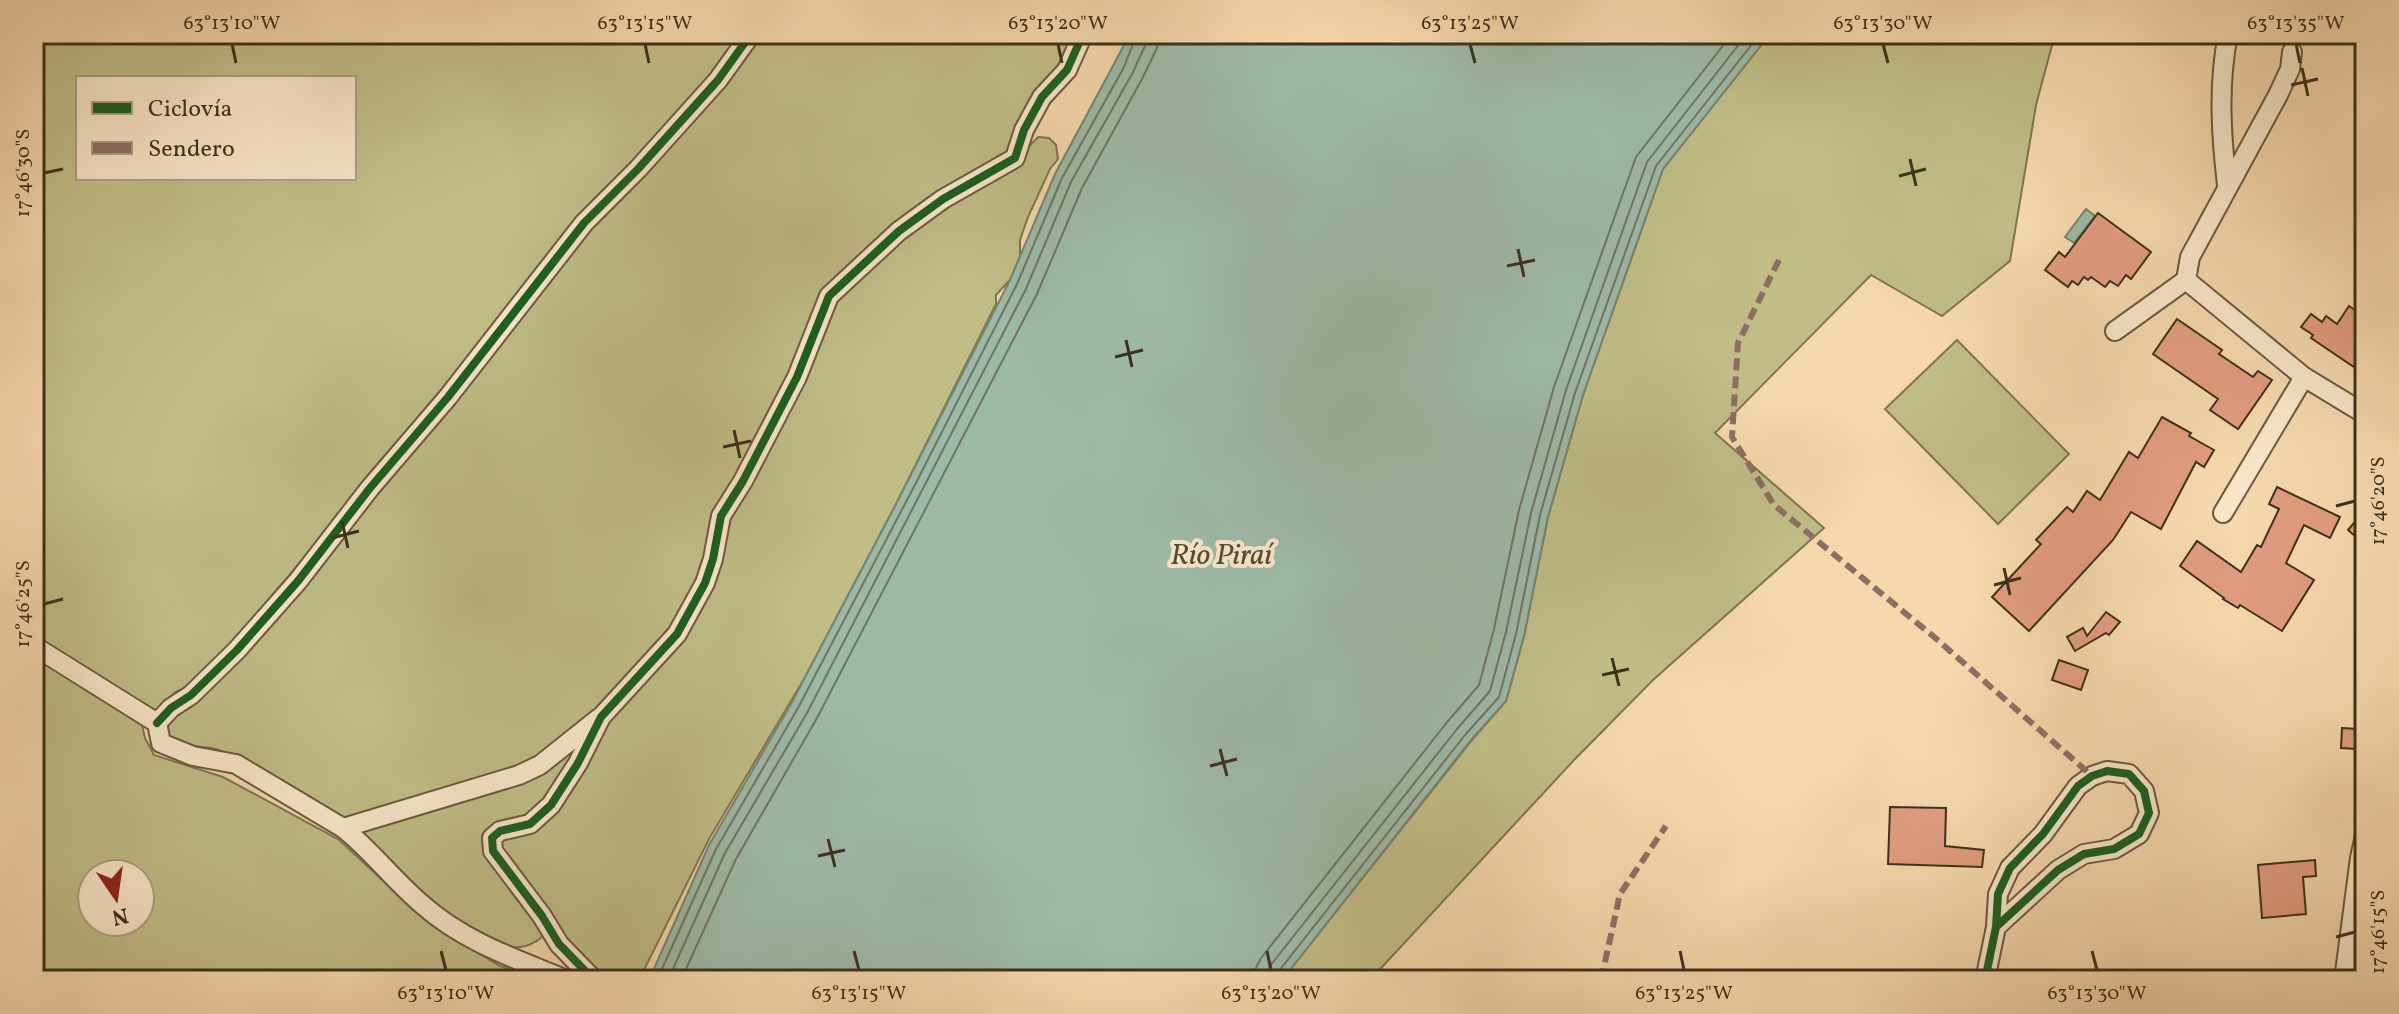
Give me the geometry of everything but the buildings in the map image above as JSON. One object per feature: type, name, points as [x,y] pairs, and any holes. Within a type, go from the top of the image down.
[{"type":"street","points":[[157,723],[237,650],[298,581],[584,223],[638,169],[718,80],[751,34]]},
{"type":"street","points":[[343,828],[519,775],[540,765],[601,717],[677,634],[705,583],[721,516],[743,481],[797,377],[829,296],[910,223],[943,199],[1015,158],[1024,130],[1042,97],[1067,70],[1083,34]]},
{"type":"street","points":[[2227,185],[2220,124],[2221,70],[2228,34]]},
{"type":"street","points":[[2115,331],[2186,280],[2190,257],[2278,95],[2290,69],[2292,52]]},
{"type":"street","points":[[2186,280],[2304,377],[2365,414]]},
{"type":"street","points":[[2223,513],[2304,377]]},
{"type":"street","points":[[34,646],[157,723],[161,743],[193,756],[236,764],[343,828],[390,876],[462,935],[567,980]]},
{"type":"street","points":[[594,980],[559,944],[493,851],[492,838],[500,831],[530,824],[551,805],[578,763],[601,717]]},
{"type":"street","points":[[1985,980],[1996,927],[1998,894],[2010,868],[2043,834],[2078,786],[2092,776],[2107,771],[2129,774],[2144,791],[2149,813],[2139,834],[2114,849],[2084,854],[2058,870],[1996,927]]},
{"type":"street","points":[[2344,980],[2365,835]]},
{"type":"shaded area","points":[[34,34],[744,34],[709,81],[291,582],[190,687],[175,692],[156,713],[34,641]]},
{"type":"shaded area","points":[[759,34],[1078,34],[1012,152],[825,294],[703,579],[650,661],[546,757],[351,824],[270,775],[219,750],[170,742],[166,728],[172,713],[589,223]]},
{"type":"shaded area","points":[[1770,34],[2055,34],[2036,105],[2010,261],[1942,316],[1871,275],[1715,433],[1824,528],[1653,680],[1575,759],[1370,980],[1282,980],[1506,701],[1524,636],[1548,517],[1583,395],[1663,169]]},
{"type":"shaded area","points":[[1038,137],[1049,138],[1056,145],[1058,159],[1050,169],[1028,217],[1020,240],[1020,257],[1010,280],[996,295],[996,304],[894,508],[804,679],[709,839],[639,980],[598,980],[585,967],[495,839],[530,826],[594,737],[680,636],[726,521],[833,299],[906,234],[1021,155]]},
{"type":"shaded area","points":[[1957,340],[2069,454],[1998,524],[1885,409]]},
{"type":"shaded area","points":[[34,654],[141,721],[154,755],[223,777],[338,839],[429,923],[500,966],[539,980],[34,980]]},
{"type":"shaded area","points":[[587,730],[547,806],[488,835],[543,928],[543,936],[521,947],[497,945],[470,933],[443,914],[356,830],[476,792]]},
{"type":"water","name":"Río Piraí","points":[[1130,34],[1770,34],[1663,169],[1583,395],[1548,517],[1524,636],[1506,701],[1471,740],[1282,980],[649,980],[709,845],[791,704],[894,508],[1010,280],[1055,174]]},
{"type":"water","points":[[2086,209],[2095,216],[2074,243],[2065,237]]},
{"type":"marked path","points":[[1779,260],[1738,343],[1732,437],[1774,505],[1933,636],[2092,776]]},
{"type":"marked path","points":[[1601,980],[1620,894],[1666,826]]},
{"type":"cycle path","points":[[157,723],[237,650],[298,581],[584,223],[638,169],[718,80],[751,34]]},
{"type":"cycle path","points":[[594,980],[559,944],[493,851],[492,838],[500,831],[530,824],[551,805],[578,763],[601,717],[677,634],[705,583],[721,516],[743,481],[797,377],[829,296],[899,231],[943,199],[1015,158],[1024,130],[1042,97],[1067,70],[1083,34]]},
{"type":"cycle path","points":[[1985,980],[1996,927],[1998,894],[2010,868],[2043,834],[2078,786],[2092,776],[2107,771],[2129,774],[2144,791],[2149,813],[2139,834],[2114,849],[2084,854],[2058,870],[1996,927]]}]
